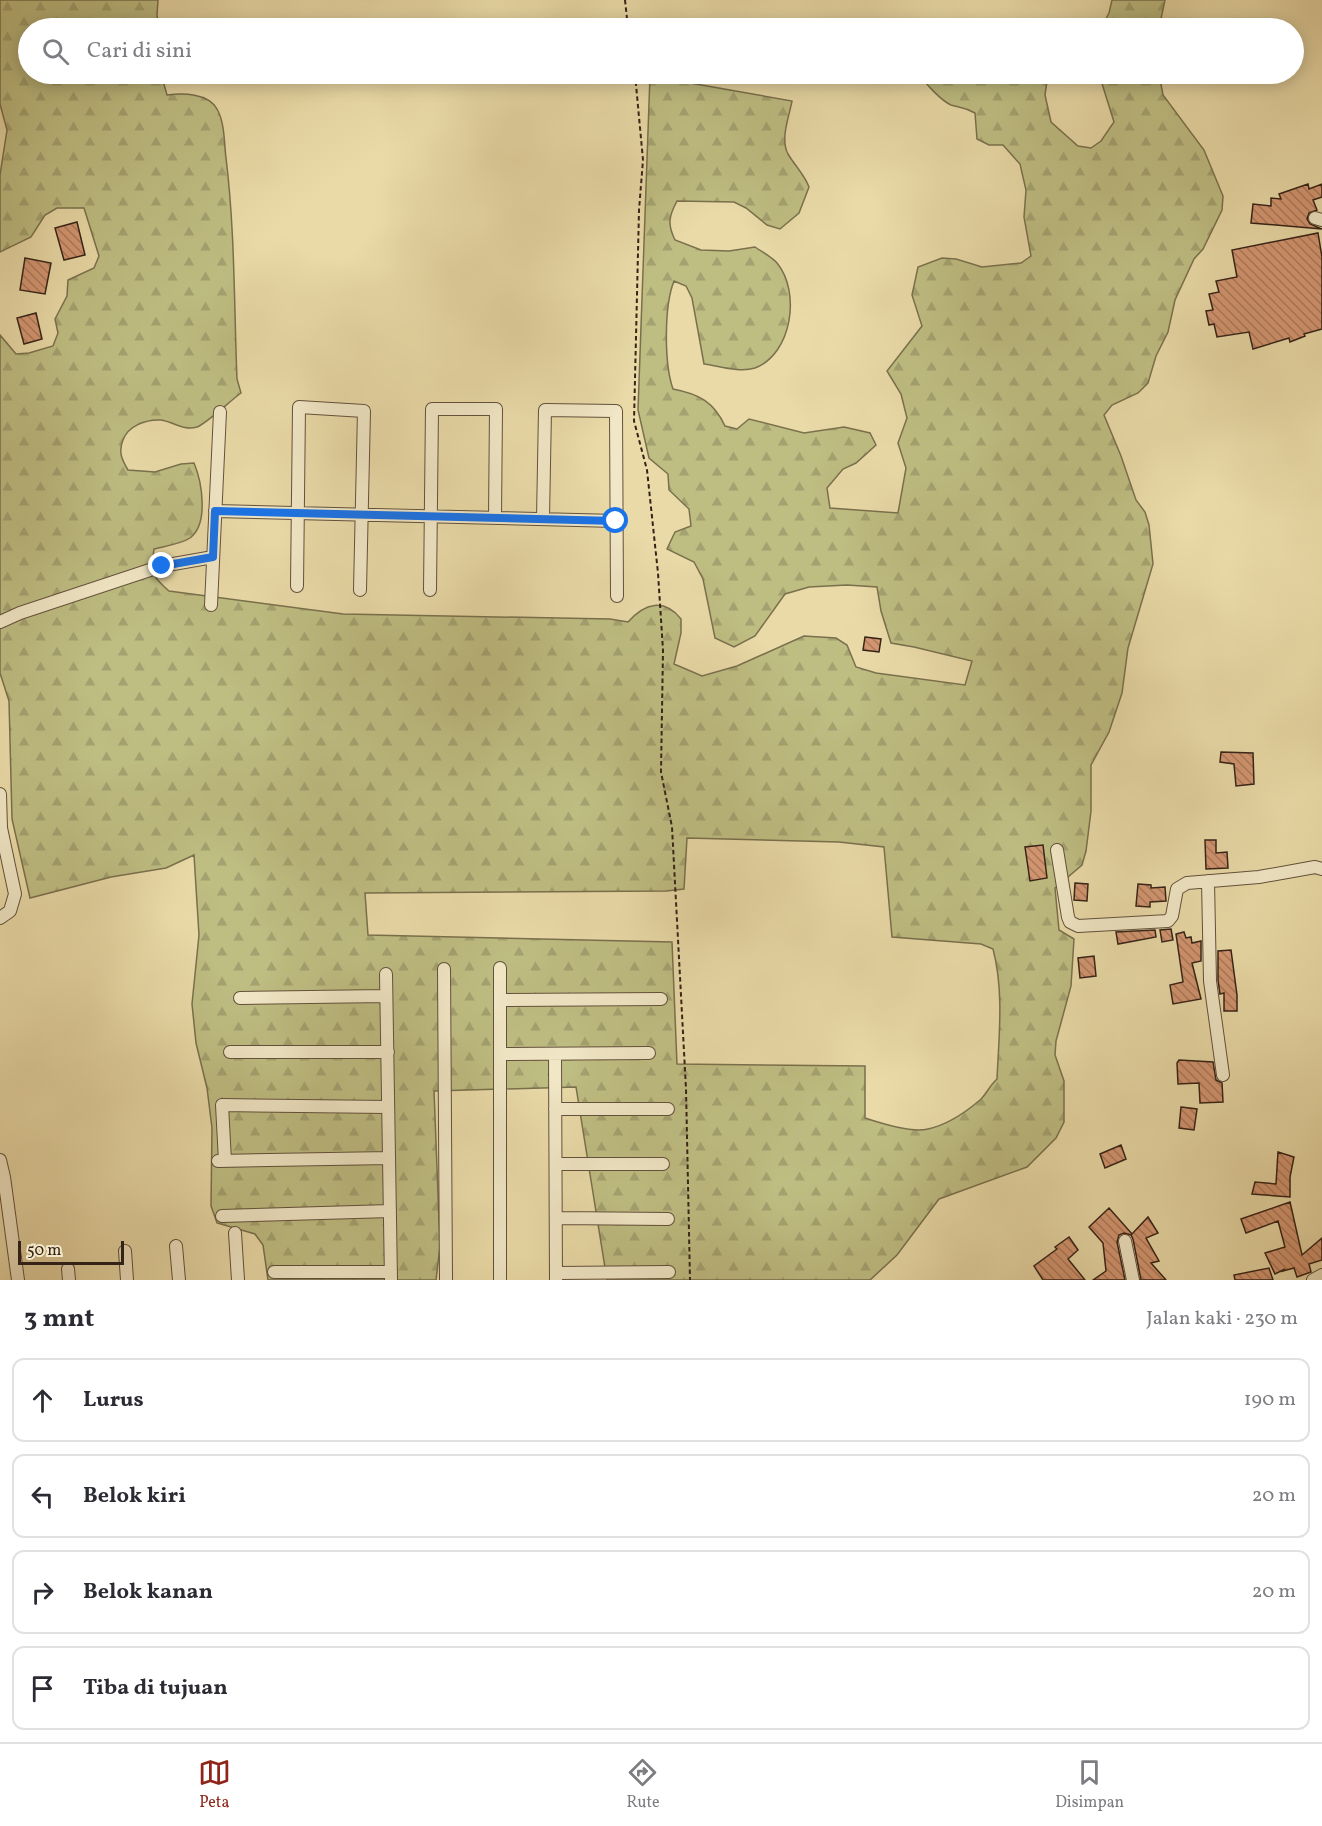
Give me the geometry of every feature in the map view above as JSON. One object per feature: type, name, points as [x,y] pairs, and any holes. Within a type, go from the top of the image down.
[{"type":"street","points":[[297,586],[299,407],[364,411],[360,590]]},
{"type":"street","points":[[429,590],[432,409],[495,409],[495,518]]},
{"type":"street","points":[[543,519],[545,410],[616,411],[617,596]]},
{"type":"street","points":[[211,605],[220,412]]},
{"type":"street","points":[[215,511],[616,521]]},
{"type":"street","points":[[0,622],[20,613],[162,566],[213,557]]},
{"type":"street","points":[[0,794],[1,828],[15,894],[9,911],[0,918]]},
{"type":"street","points":[[1057,850],[1068,917],[1078,926],[1168,921],[1172,916],[1177,889],[1187,883],[1259,878],[1315,867],[1322,869]]},
{"type":"street","points":[[1208,881],[1210,981],[1223,1075]]},
{"type":"street","points":[[500,968],[500,1280]]},
{"type":"street","points":[[444,969],[446,1280]]},
{"type":"street","points":[[274,1272],[391,1276],[386,974]]},
{"type":"street","points":[[240,998],[386,996]]},
{"type":"street","points":[[500,1000],[661,999]]},
{"type":"street","points":[[230,1052],[387,1052]]},
{"type":"street","points":[[500,1054],[650,1053]]},
{"type":"street","points":[[555,1055],[556,1276],[669,1272]]},
{"type":"street","points":[[388,1107],[222,1105],[221,1161],[389,1158]]},
{"type":"street","points":[[555,1109],[668,1109]]},
{"type":"street","points":[[0,1160],[17,1278],[3,1280]]},
{"type":"street","points":[[556,1164],[663,1164]]},
{"type":"street","points":[[222,1216],[390,1211]]},
{"type":"street","points":[[556,1218],[668,1219]]},
{"type":"street","points":[[235,1233],[238,1280]]},
{"type":"street","points":[[1125,1241],[1133,1280]]},
{"type":"street","points":[[176,1246],[179,1280]]},
{"type":"street","points":[[125,1251],[127,1280]]},
{"type":"street","points":[[1313,1280],[1322,1275]]},
{"type":"path","points":[[625,0],[627,18]]},
{"type":"path","points":[[636,84],[643,160],[639,210],[634,421],[647,470],[658,573],[663,650],[661,772],[672,827],[686,1089],[690,1280]]},
{"type":"green space","points":[[0,0],[158,0],[157,18],[18,18],[18,84],[164,84],[167,95],[187,94],[208,100],[217,109],[222,120],[231,213],[237,379],[241,393],[197,427],[183,427],[161,420],[138,424],[125,435],[121,448],[122,459],[128,470],[155,472],[181,464],[194,463],[197,471],[202,513],[196,532],[182,542],[154,549],[153,573],[169,591],[343,614],[610,619],[628,622],[648,607],[661,606],[675,612],[681,619],[681,633],[674,664],[702,676],[737,666],[804,636],[836,638],[847,645],[856,667],[876,673],[965,685],[972,661],[891,643],[881,611],[877,587],[847,585],[809,587],[785,594],[755,636],[734,647],[715,638],[703,579],[694,562],[667,549],[675,532],[691,526],[689,509],[669,490],[668,474],[649,458],[638,410],[650,84],[695,84],[792,101],[786,128],[786,148],[809,187],[799,213],[780,229],[767,225],[746,208],[734,202],[677,201],[670,220],[675,240],[701,250],[729,251],[755,247],[777,263],[789,290],[790,305],[785,336],[768,361],[755,368],[743,370],[704,364],[692,298],[686,286],[674,281],[668,305],[666,335],[668,365],[673,389],[705,400],[716,411],[725,426],[737,429],[749,419],[804,433],[844,427],[870,433],[876,445],[856,463],[843,469],[827,488],[830,508],[898,513],[906,468],[898,443],[907,418],[901,394],[887,371],[922,326],[912,295],[918,267],[942,258],[956,259],[982,267],[1021,263],[1031,256],[1024,217],[1026,190],[1020,164],[1003,145],[989,145],[977,139],[975,113],[947,103],[927,84],[1047,84],[1045,95],[1051,122],[1078,146],[1091,148],[1101,141],[1114,122],[1102,84],[1161,84],[1163,95],[1204,150],[1223,196],[1222,210],[1203,249],[1194,259],[1175,300],[1168,332],[1156,356],[1148,383],[1138,393],[1112,405],[1104,415],[1136,500],[1145,512],[1149,525],[1153,564],[1128,648],[1122,693],[1109,732],[1091,765],[1091,811],[1082,865],[1055,888],[1059,930],[1074,939],[1071,986],[1056,1041],[1055,1055],[1064,1081],[1064,1122],[1056,1138],[1027,1167],[939,1199],[897,1255],[870,1280],[607,1280],[576,1087],[434,1091],[440,1246],[436,1280],[268,1280],[263,1245],[255,1234],[217,1223],[211,1206],[212,1128],[207,1088],[196,1043],[192,1004],[199,935],[194,855],[166,868],[111,877],[30,898],[12,819],[9,701],[0,673],[0,335],[16,354],[53,346],[58,333],[55,319],[67,296],[68,280],[94,268],[99,256],[84,208],[57,208],[45,215],[31,237],[0,252],[0,175],[7,130],[0,104]],"holes":[[[687,838],[839,842],[884,847],[892,937],[981,944],[993,949],[999,981],[1000,1030],[997,1079],[974,1105],[956,1118],[928,1129],[905,1129],[865,1118],[865,1066],[677,1064],[672,942],[368,935],[365,893],[684,889]]]},
{"type":"green space","points":[[1112,0],[1165,0],[1161,18],[1106,18]]},
{"type":"building","points":[[1308,184],[1309,189],[1322,184],[1322,197],[1313,200],[1317,210],[1309,213],[1307,219],[1310,224],[1322,229],[1251,223],[1253,204],[1271,206],[1271,198],[1281,199],[1279,194]]},
{"type":"building","points":[[77,222],[85,255],[64,260],[55,228]]},
{"type":"building","points":[[1318,233],[1322,257],[1322,329],[1304,334],[1305,336],[1290,342],[1289,338],[1253,349],[1249,332],[1217,337],[1214,324],[1209,325],[1206,311],[1213,310],[1209,294],[1219,292],[1216,281],[1237,277],[1232,250]]},
{"type":"building","points":[[25,258],[51,263],[45,294],[20,290]]},
{"type":"building","points":[[36,313],[42,339],[24,344],[17,318]]},
{"type":"building","points":[[865,637],[881,639],[879,652],[863,650]]},
{"type":"building","points":[[1221,752],[1253,753],[1254,784],[1236,786],[1234,764],[1220,762]]},
{"type":"building","points":[[1205,840],[1216,840],[1216,853],[1227,852],[1228,868],[1206,869]]},
{"type":"building","points":[[1043,845],[1047,878],[1030,881],[1025,847]]},
{"type":"building","points":[[1075,883],[1088,884],[1087,901],[1074,900]]},
{"type":"building","points":[[1138,884],[1151,885],[1151,888],[1165,887],[1166,901],[1150,902],[1150,907],[1136,906]]},
{"type":"building","points":[[1171,929],[1173,940],[1162,942],[1160,930]]},
{"type":"building","points":[[1155,930],[1156,937],[1118,944],[1116,932]]},
{"type":"building","points":[[1184,932],[1186,938],[1191,937],[1192,943],[1201,941],[1201,961],[1192,963],[1201,999],[1173,1004],[1170,985],[1183,982],[1176,934]]},
{"type":"building","points":[[1231,950],[1237,1011],[1224,1011],[1224,993],[1220,994],[1218,980],[1218,951]]},
{"type":"building","points":[[1094,956],[1096,976],[1080,978],[1078,958]]},
{"type":"building","points":[[1179,1060],[1213,1062],[1216,1080],[1222,1083],[1223,1102],[1200,1103],[1199,1083],[1178,1084],[1177,1063]]},
{"type":"building","points":[[1181,1107],[1197,1109],[1194,1130],[1179,1128]]},
{"type":"building","points":[[1121,1145],[1126,1159],[1105,1168],[1100,1154]]},
{"type":"building","points":[[1278,1152],[1294,1157],[1290,1177],[1290,1197],[1252,1194],[1255,1182],[1276,1184]]},
{"type":"building","points":[[1290,1202],[1302,1255],[1322,1238],[1322,1260],[1309,1264],[1311,1272],[1297,1277],[1294,1268],[1275,1274],[1265,1253],[1285,1247],[1278,1221],[1246,1233],[1241,1219]]},
{"type":"building","points":[[1109,1208],[1132,1234],[1148,1217],[1158,1233],[1146,1238],[1159,1261],[1151,1263],[1166,1280],[1141,1280],[1133,1239],[1131,1235],[1124,1233],[1119,1235],[1117,1242],[1125,1280],[1093,1280],[1106,1271],[1103,1243],[1089,1227]]},
{"type":"building","points":[[1069,1237],[1078,1250],[1068,1259],[1085,1280],[1043,1280],[1034,1266]]},
{"type":"building","points":[[1269,1268],[1273,1280],[1235,1280],[1234,1275]]},
{"type":"route","points":[[162,566],[213,557],[215,511],[616,521]]}]
